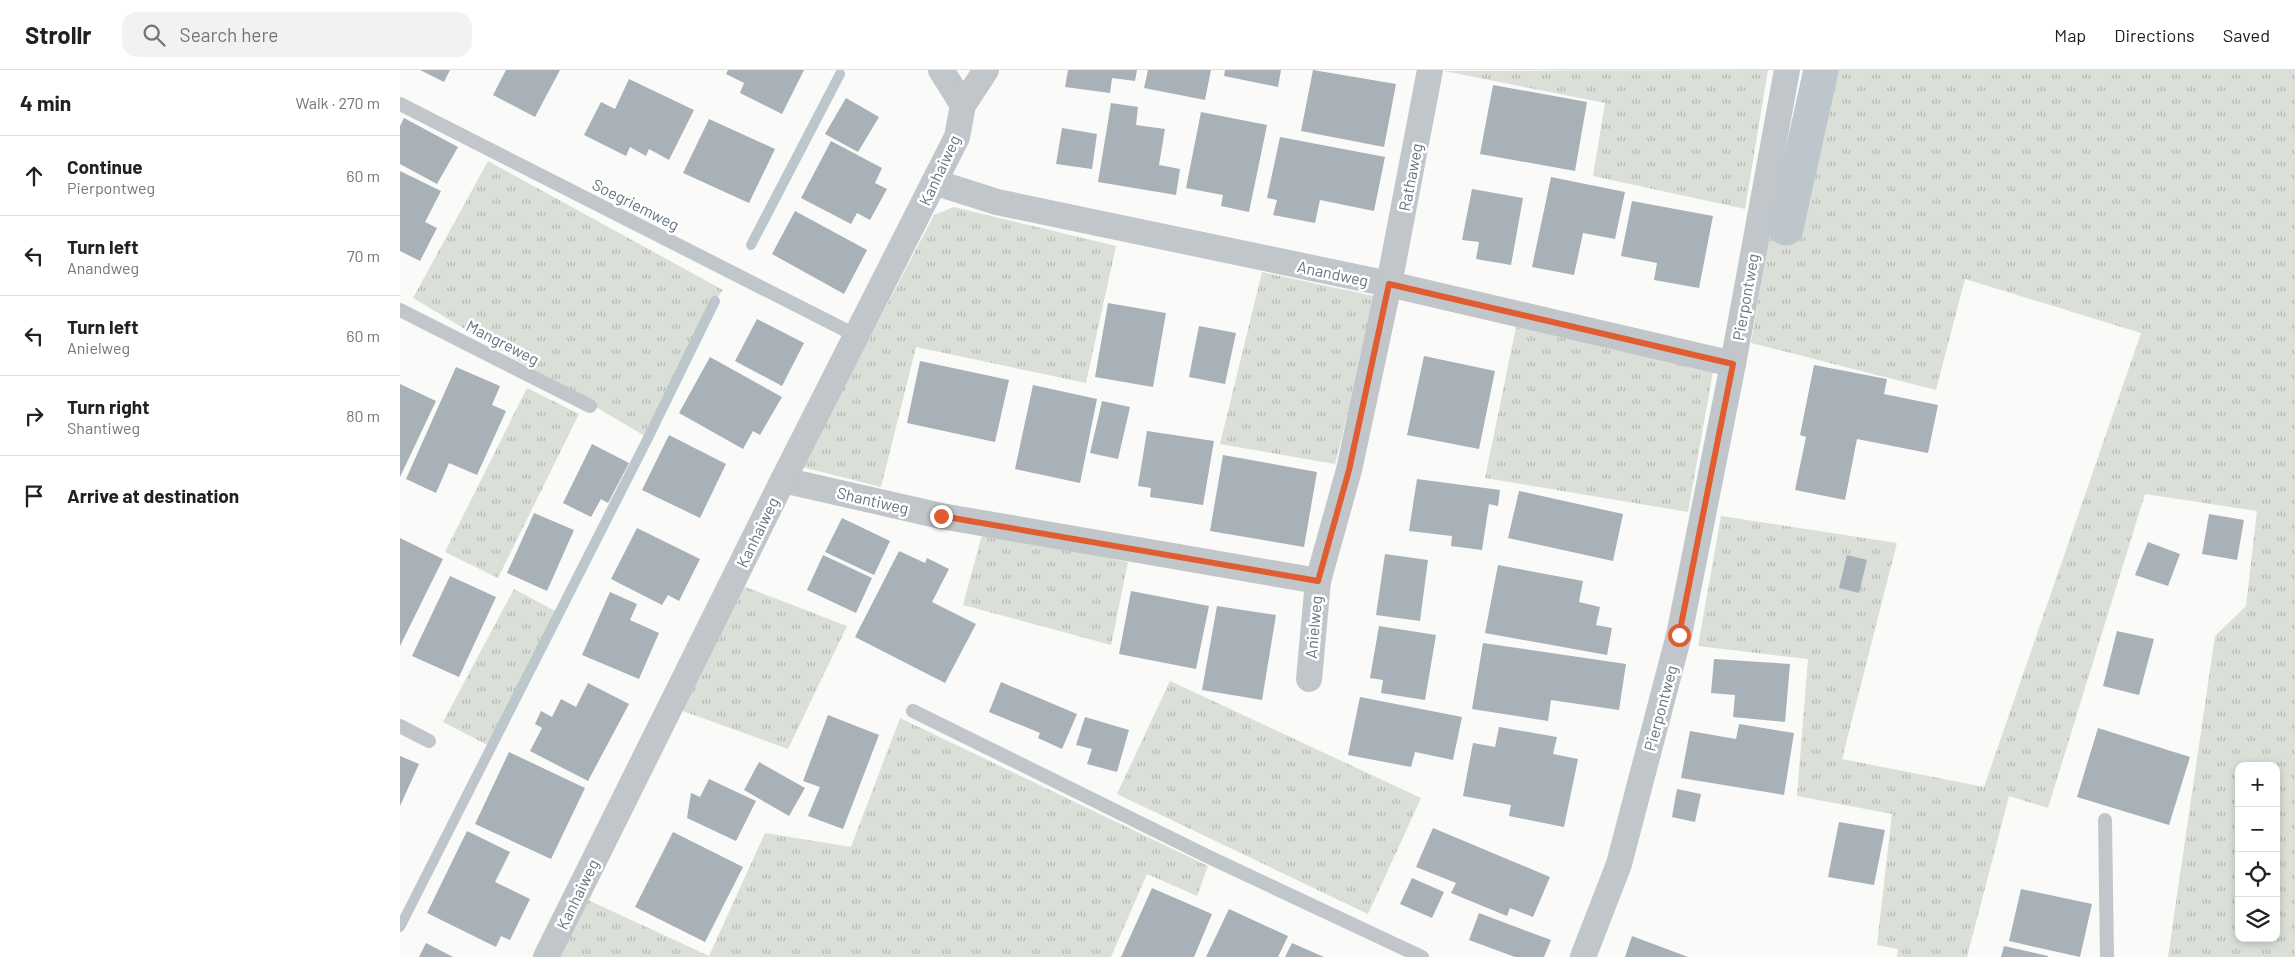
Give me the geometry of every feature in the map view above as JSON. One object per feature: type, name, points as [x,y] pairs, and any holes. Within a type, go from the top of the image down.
[{"type":"street","points":[[941,70],[962,105],[986,70]]},
{"type":"street","name":"Rathaweg","points":[[1389,284],[1430,70]]},
{"type":"street","name":"Pierpontweg","points":[[1582,957],[1619,864],[1679,635],[1733,364],[1787,70]]},
{"type":"street","name":"Kanhaiweg","points":[[546,957],[783,480],[957,137],[962,105]]},
{"type":"street","name":"Anandweg","points":[[934,182],[997,202],[1389,284],[1733,364]]},
{"type":"street","name":"Anielweg","points":[[1308,679],[1318,581],[1349,470],[1389,284]]},
{"type":"street","name":"Shantiweg","points":[[783,480],[941,516],[1318,581]]},
{"type":"lane","name":"Soegriemweg","points":[[400,104],[856,336]]},
{"type":"lane","name":"Mangreweg","points":[[400,310],[590,406]]},
{"type":"lane","points":[[913,711],[1211,858],[1422,957]]},
{"type":"lane","points":[[400,726],[429,741]]},
{"type":"lane","points":[[2105,820],[2107,957]]},
{"type":"green space","points":[[1768,70],[1745,209],[1593,176],[1605,103],[1444,71]]},
{"type":"green space","points":[[1821,70],[2295,70],[2295,957],[2168,957],[2215,636],[2246,606],[2257,511],[2145,494],[2048,808],[2009,796],[1967,957],[1897,957],[1898,949],[1877,945],[1892,814],[1797,796],[1808,659],[1698,646],[1721,516],[1897,543],[1842,759],[1984,787],[2141,333],[1965,279],[1936,390],[1751,343],[1771,223],[1786,228]]},
{"type":"green space","points":[[488,161],[723,290],[715,301],[648,438],[413,298]]},
{"type":"green space","points":[[954,207],[1116,246],[1086,383],[916,347],[881,487],[802,467],[934,215]]},
{"type":"green space","points":[[1262,272],[1378,297],[1335,464],[1220,444]]},
{"type":"green space","points":[[1516,327],[1713,372],[1688,512],[1485,478]]},
{"type":"green space","points":[[527,388],[579,414],[498,578],[445,552]]},
{"type":"green space","points":[[983,531],[1128,562],[1111,645],[963,605]]},
{"type":"green space","points":[[743,586],[847,626],[788,749],[680,710]]},
{"type":"green space","points":[[514,589],[559,613],[491,747],[443,722]]},
{"type":"green space","points":[[1170,681],[1421,798],[1368,914],[1117,794]]},
{"type":"green space","points":[[900,718],[1208,866],[1197,896],[1147,874],[1111,957],[560,957],[588,900],[709,956],[765,833],[851,847]]},
{"type":"building","points":[[420,70],[450,70],[444,82]]},
{"type":"building","points":[[506,70],[560,70],[535,117],[493,95]]},
{"type":"building","points":[[728,70],[804,70],[782,114],[740,93],[744,83],[726,74]]},
{"type":"building","points":[[1068,70],[1137,70],[1135,81],[1112,78],[1110,93],[1065,87]]},
{"type":"building","points":[[1148,70],[1211,70],[1205,100],[1144,88]]},
{"type":"building","points":[[1225,70],[1281,70],[1278,87],[1224,76]]},
{"type":"building","points":[[1313,70],[1396,84],[1384,147],[1301,131]]},
{"type":"building","points":[[629,79],[694,110],[669,160],[649,149],[646,156],[630,147],[626,156],[584,135],[601,102],[615,109]]},
{"type":"building","points":[[1493,85],[1587,102],[1575,171],[1480,154]]},
{"type":"building","points":[[846,98],[879,117],[858,152],[825,134]]},
{"type":"building","points":[[1111,103],[1138,107],[1136,125],[1165,129],[1159,165],[1180,169],[1176,195],[1098,182]]},
{"type":"building","points":[[1201,112],[1267,125],[1249,212],[1221,206],[1223,195],[1186,188]]},
{"type":"building","points":[[404,118],[458,147],[437,184],[400,164],[400,126]]},
{"type":"building","points":[[709,119],[775,149],[749,203],[683,173]]},
{"type":"building","points":[[1062,128],[1097,134],[1092,169],[1056,164]]},
{"type":"building","points":[[1280,137],[1385,157],[1374,211],[1320,200],[1315,223],[1273,215],[1277,200],[1267,198]]},
{"type":"building","points":[[831,141],[882,168],[875,183],[887,189],[870,220],[857,213],[851,224],[801,198]]},
{"type":"building","points":[[400,171],[441,191],[425,222],[437,228],[420,261],[400,251]]},
{"type":"building","points":[[1551,177],[1625,192],[1615,239],[1583,233],[1574,275],[1532,267]]},
{"type":"building","points":[[1472,189],[1523,198],[1511,265],[1476,259],[1479,242],[1462,240]]},
{"type":"building","points":[[1632,201],[1713,216],[1699,288],[1654,280],[1657,263],[1621,256]]},
{"type":"building","points":[[795,211],[867,250],[844,294],[772,254]]},
{"type":"building","points":[[1108,303],[1166,313],[1153,387],[1095,377]]},
{"type":"building","points":[[757,319],[804,343],[782,386],[735,361]]},
{"type":"building","points":[[1199,326],[1236,333],[1225,384],[1189,377]]},
{"type":"building","points":[[1424,356],[1495,371],[1479,449],[1407,435]]},
{"type":"building","points":[[710,357],[782,397],[760,435],[753,431],[743,449],[679,413]]},
{"type":"building","points":[[920,361],[1009,380],[995,442],[907,423]]},
{"type":"building","points":[[1814,365],[1887,379],[1884,394],[1938,405],[1928,453],[1857,439],[1845,500],[1795,490],[1806,437],[1800,435]]},
{"type":"building","points":[[456,367],[500,386],[492,405],[506,411],[477,475],[449,463],[436,493],[406,479]]},
{"type":"building","points":[[400,384],[436,401],[400,477]]},
{"type":"building","points":[[1033,385],[1097,399],[1080,483],[1015,469]]},
{"type":"building","points":[[1102,401],[1130,407],[1118,459],[1090,453]]},
{"type":"building","points":[[1147,431],[1214,441],[1203,505],[1150,497],[1151,488],[1138,486]]},
{"type":"building","points":[[669,435],[726,464],[700,518],[642,490]]},
{"type":"building","points":[[592,444],[629,463],[608,503],[601,499],[591,517],[563,503]]},
{"type":"building","points":[[1223,455],[1317,472],[1304,547],[1210,531]]},
{"type":"building","points":[[1417,479],[1500,490],[1498,506],[1489,504],[1482,550],[1451,546],[1452,536],[1409,531]]},
{"type":"building","points":[[1519,491],[1623,514],[1613,561],[1508,538]]},
{"type":"building","points":[[534,513],[574,530],[547,591],[507,573]]},
{"type":"building","points":[[2209,514],[2244,520],[2237,560],[2202,554]]},
{"type":"building","points":[[842,518],[890,541],[874,575],[825,552]]},
{"type":"building","points":[[637,528],[700,559],[679,601],[668,595],[662,605],[611,579]]},
{"type":"building","points":[[400,538],[443,559],[400,646]]},
{"type":"building","points":[[2148,542],[2180,554],[2168,586],[2135,575]]},
{"type":"building","points":[[899,551],[925,563],[927,558],[949,569],[932,602],[976,624],[945,683],[855,637]]},
{"type":"building","points":[[1385,554],[1428,560],[1420,621],[1376,615]]},
{"type":"building","points":[[823,555],[872,578],[856,613],[807,590]]},
{"type":"building","points":[[1847,555],[1867,560],[1859,593],[1839,588]]},
{"type":"building","points":[[1498,565],[1583,581],[1579,602],[1600,607],[1596,625],[1612,628],[1607,655],[1485,633]]},
{"type":"building","points":[[450,576],[496,597],[459,677],[412,656]]},
{"type":"building","points":[[1131,591],[1209,606],[1196,669],[1119,654]]},
{"type":"building","points":[[610,592],[637,604],[630,620],[659,633],[639,679],[582,655]]},
{"type":"building","points":[[1217,606],[1276,615],[1262,700],[1202,690]]},
{"type":"building","points":[[1379,626],[1436,635],[1425,700],[1381,693],[1383,680],[1370,678]]},
{"type":"building","points":[[2117,631],[2154,639],[2139,695],[2103,686]]},
{"type":"building","points":[[1483,643],[1626,664],[1619,710],[1551,700],[1548,721],[1472,709]]},
{"type":"building","points":[[1714,659],[1790,664],[1785,722],[1733,717],[1735,695],[1711,693]]},
{"type":"building","points":[[1001,682],[1077,714],[1062,749],[1038,738],[1040,733],[989,712]]},
{"type":"building","points":[[588,683],[629,704],[588,781],[530,751],[542,728],[535,724],[541,711],[552,717],[561,699],[576,707]]},
{"type":"building","points":[[1360,697],[1462,717],[1453,760],[1415,752],[1411,767],[1348,755]]},
{"type":"building","points":[[828,715],[879,735],[843,829],[808,816],[820,787],[803,781]]},
{"type":"building","points":[[1085,717],[1129,730],[1117,772],[1087,764],[1092,749],[1076,745]]},
{"type":"building","points":[[1739,724],[1794,733],[1784,795],[1681,778],[1690,731],[1736,739]]},
{"type":"building","points":[[1499,727],[1557,737],[1553,754],[1578,759],[1564,827],[1509,816],[1511,805],[1463,796],[1473,743],[1495,747]]},
{"type":"building","points":[[2098,728],[2190,757],[2169,825],[2077,797]]},
{"type":"building","points":[[509,752],[585,788],[551,859],[475,824]]},
{"type":"building","points":[[400,756],[419,764],[400,806]]},
{"type":"building","points":[[759,762],[805,788],[789,816],[744,790]]},
{"type":"building","points":[[709,779],[756,801],[736,841],[687,818],[691,793],[700,797]]},
{"type":"building","points":[[1677,789],[1701,794],[1695,822],[1672,817]]},
{"type":"building","points":[[1839,822],[1885,830],[1874,885],[1828,877]]},
{"type":"building","points":[[1433,828],[1550,877],[1533,917],[1510,908],[1507,916],[1451,893],[1456,883],[1416,867]]},
{"type":"building","points":[[467,831],[510,852],[495,882],[530,899],[510,940],[501,936],[496,947],[427,913]]},
{"type":"building","points":[[673,832],[743,867],[705,942],[635,907]]},
{"type":"building","points":[[1412,878],[1444,892],[1432,918],[1400,904]]},
{"type":"building","points":[[1152,888],[1212,914],[1194,957],[1121,957]]},
{"type":"building","points":[[2021,889],[2092,904],[2080,957],[2009,941]]},
{"type":"building","points":[[1229,909],[1288,936],[1278,957],[1206,957]]},
{"type":"building","points":[[1479,913],[1551,940],[1544,957],[1515,957],[1469,940]]},
{"type":"building","points":[[1632,936],[1688,957],[1625,957]]},
{"type":"building","points":[[426,943],[453,957],[419,957]]},
{"type":"building","points":[[1292,943],[1324,957],[1285,957]]},
{"type":"building","points":[[2004,946],[2048,956],[2048,957],[2001,957]]},
{"type":"waterway","points":[[1786,228],[1821,70]]},
{"type":"waterway","points":[[751,245],[840,74]]},
{"type":"waterway","points":[[400,927],[648,438],[715,301]]},
{"type":"route","points":[[941,516],[1318,581],[1349,470],[1389,284],[1733,364],[1679,635]]}]
